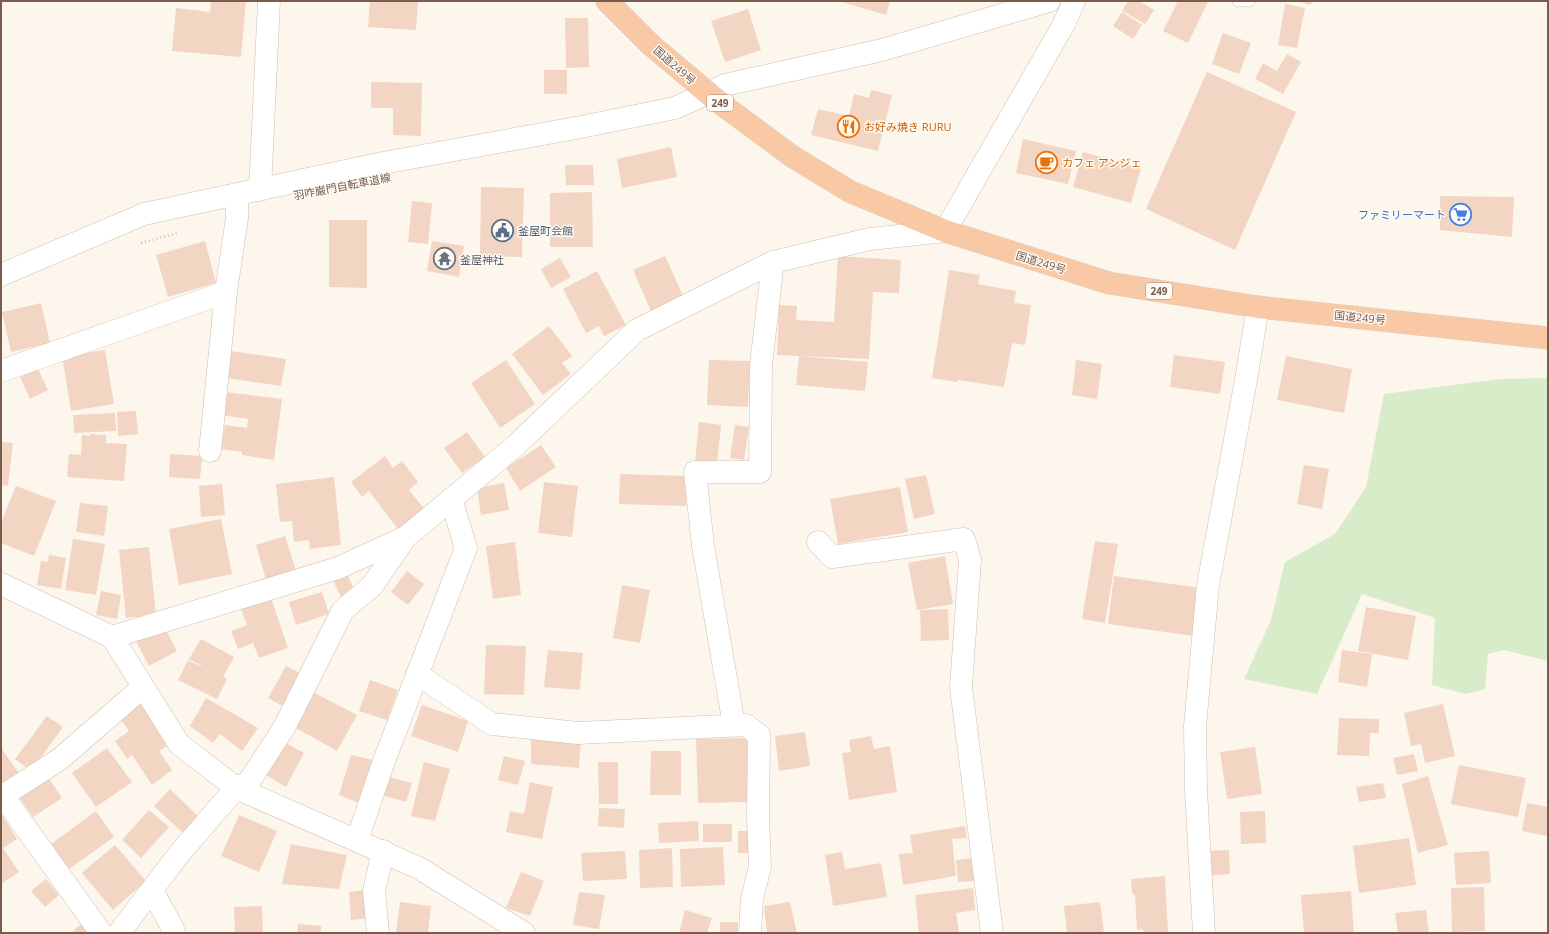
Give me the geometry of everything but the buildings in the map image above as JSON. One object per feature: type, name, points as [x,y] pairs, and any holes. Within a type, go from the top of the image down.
[{"type":"highway","name":"国道249号","points":[[607,1],[651,45],[720,103],[793,157],[851,192],[945,232],[1109,283],[1258,306],[1548,338]]},
{"type":"street","points":[[260,190],[269,1]]},
{"type":"street","points":[[1,275],[144,214],[384,163],[573,129],[675,108],[725,85],[882,50],[1049,1]]},
{"type":"street","points":[[119,933],[179,854],[236,788],[249,782],[285,726],[343,610],[372,586],[406,537],[514,447],[637,330],[773,262],[870,239],[945,232],[1064,24],[1074,1]]},
{"type":"street","points":[[210,451],[226,292],[237,218],[237,194]]},
{"type":"street","points":[[734,726],[703,546],[695,472],[760,472],[761,365],[773,262]]},
{"type":"street","points":[[1,371],[226,292]]},
{"type":"street","points":[[1204,933],[1196,790],[1195,726],[1208,585],[1246,380],[1258,306]]},
{"type":"street","points":[[357,840],[384,761],[466,548],[451,499]]},
{"type":"street","points":[[112,637],[338,568],[406,537]]},
{"type":"street","points":[[818,542],[832,557],[964,538],[970,560],[961,687],[992,933]]},
{"type":"street","points":[[1,584],[112,637],[179,744],[236,788],[419,868],[524,933]]},
{"type":"street","points":[[417,674],[492,724],[578,733],[746,725],[759,735],[758,816],[760,867],[752,899],[750,933]]},
{"type":"street","points":[[101,933],[2,796],[60,759],[143,687]]},
{"type":"street","points":[[378,933],[374,891],[382,851]]},
{"type":"street","points":[[152,890],[174,933]]},
{"type":"lane","points":[[1238,1],[1249,1]]},
{"type":"path","points":[[138,244],[183,232]]},
{"type":"green space","points":[[1548,378],[1548,661],[1504,650],[1488,654],[1485,689],[1466,694],[1432,685],[1435,618],[1362,594],[1317,694],[1244,679],[1271,620],[1285,562],[1335,534],[1366,487],[1384,394],[1500,379]]},
{"type":"place","name":"お好み焼き RURU","points":[[849,126]]},
{"type":"place","name":"カフェ アンジェ","points":[[1046,162]]},
{"type":"place","name":"ファミリーマート","points":[[1461,214]]},
{"type":"place","name":"釜屋町会館","points":[[502,230]]},
{"type":"place","name":"釜屋神社","points":[[445,259]]}]
